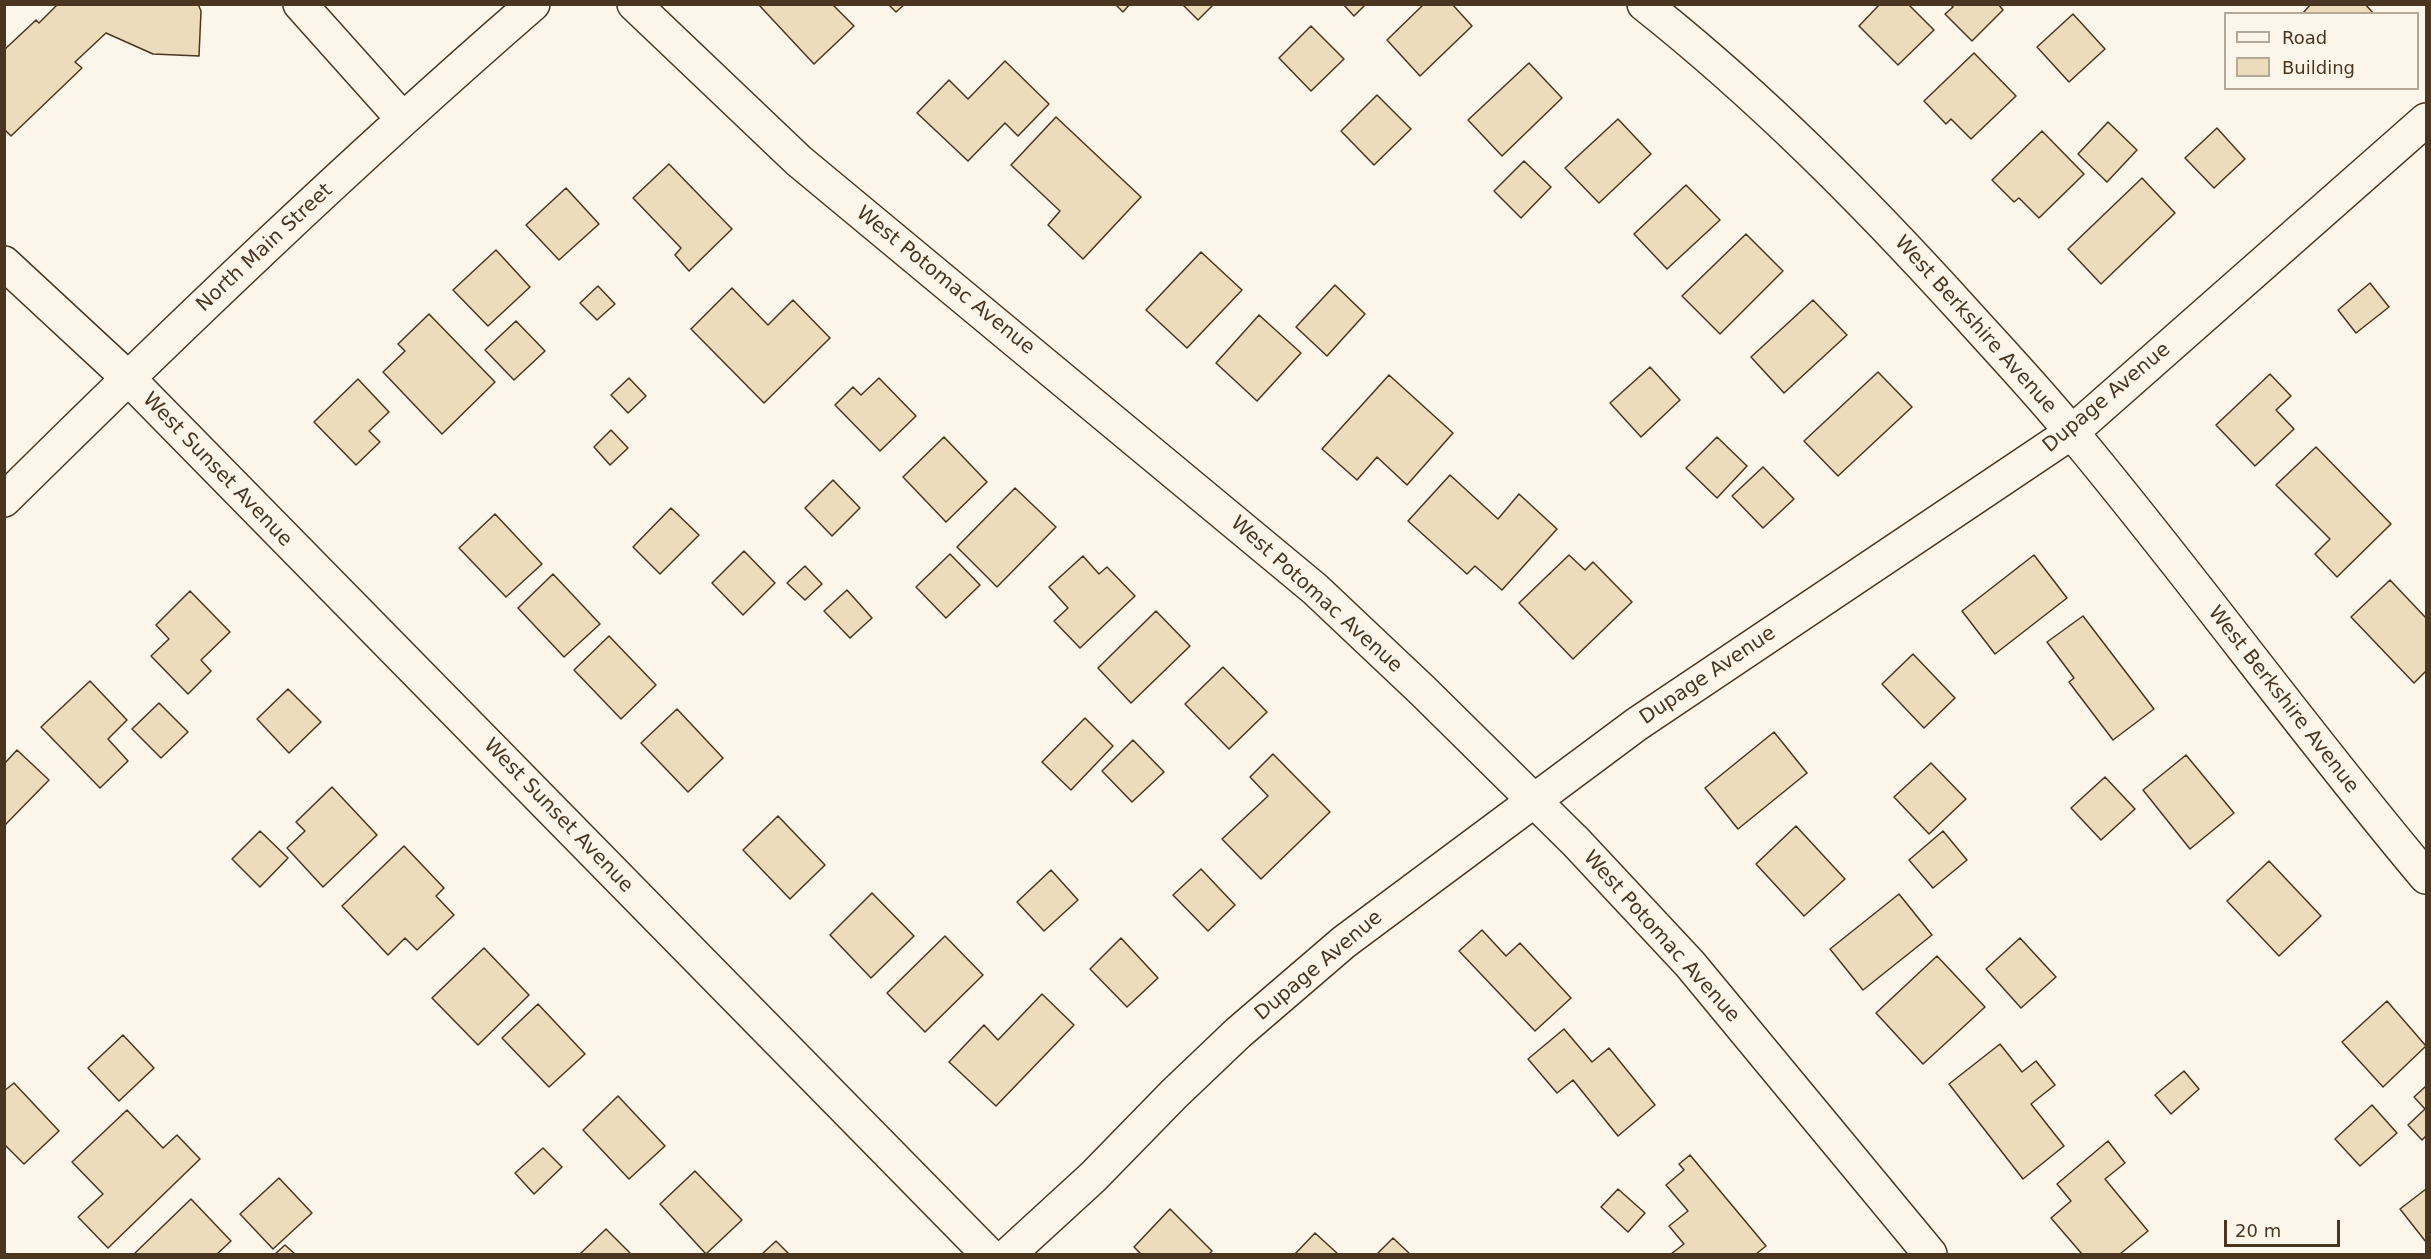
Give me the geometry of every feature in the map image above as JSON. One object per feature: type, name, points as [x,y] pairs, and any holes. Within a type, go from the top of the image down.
[{"type":"street","points":[[300,4],[402,118]]},
{"type":"street","name":"North Main Street","points":[[4,500],[128,378],[402,118],[533,4]]},
{"type":"street","name":"West Potomac Avenue","points":[[634,4],[799,161],[1315,590],[1534,799],[1690,964],[1930,1254]]},
{"type":"street","name":"West Berkshire Avenue","points":[[1644,4],[1754,99],[1885,224],[2072,432],[2356,793],[2427,877]]},
{"type":"street","name":"Dupage Avenue","points":[[1009,1254],[1093,1177],[1174,1094],[1238,1033],[1344,942],[1636,724],[2072,432],[2427,120]]},
{"type":"street","name":"West Sunset Avenue","points":[[4,263],[128,378],[988,1254]]},
{"type":"building","points":[[58,4],[198,4],[201,11],[199,56],[153,54],[106,33],[75,62],[82,68],[11,136],[4,129],[4,50],[36,20],[39,23]]},
{"type":"building","points":[[758,4],[832,4],[854,26],[814,64]]},
{"type":"building","points":[[888,4],[905,4],[896,12]]},
{"type":"building","points":[[1115,4],[1130,4],[1123,12]]},
{"type":"building","points":[[1182,4],[1214,4],[1198,20]]},
{"type":"building","points":[[1343,4],[1366,4],[1354,16]]},
{"type":"building","points":[[1424,4],[1452,4],[1472,26],[1420,76],[1387,40]]},
{"type":"building","points":[[1880,4],[1908,4],[1934,30],[1898,65],[1859,26]]},
{"type":"building","points":[[1950,4],[1998,4],[2003,10],[1972,41],[1945,14],[1953,7]]},
{"type":"building","points":[[2311,4],[2365,4],[2372,12],[2304,12]]},
{"type":"building","points":[[2073,14],[2105,49],[2069,82],[2037,47]]},
{"type":"building","points":[[1311,26],[1344,59],[1311,91],[1279,58]]},
{"type":"building","points":[[1974,53],[2016,96],[1971,139],[1951,119],[1946,124],[1924,101]]},
{"type":"building","points":[[1005,61],[1049,104],[1018,136],[1005,123],[968,161],[917,113],[949,80],[968,99]]},
{"type":"building","points":[[1529,63],[1562,98],[1502,156],[1468,120]]},
{"type":"building","points":[[1377,95],[1411,129],[1374,165],[1341,131]]},
{"type":"building","points":[[1056,117],[1141,197],[1083,259],[1048,225],[1060,211],[1011,165]]},
{"type":"building","points":[[1618,119],[1651,154],[1599,203],[1565,168]]},
{"type":"building","points":[[2108,122],[2137,150],[2107,182],[2078,154]]},
{"type":"building","points":[[2217,128],[2245,159],[2214,188],[2185,158]]},
{"type":"building","points":[[2042,131],[2084,174],[2039,218],[2019,198],[2014,202],[1992,180]]},
{"type":"building","points":[[1524,161],[1551,187],[1521,218],[1494,191]]},
{"type":"building","points":[[669,164],[732,229],[689,271],[675,255],[681,248],[633,198]]},
{"type":"building","points":[[2142,178],[2175,213],[2101,284],[2068,249]]},
{"type":"building","points":[[1686,185],[1720,220],[1667,269],[1634,234]]},
{"type":"building","points":[[566,188],[599,224],[559,260],[526,225]]},
{"type":"building","points":[[1746,234],[1783,271],[1720,334],[1682,296]]},
{"type":"building","points":[[496,250],[530,287],[488,326],[453,290]]},
{"type":"building","points":[[1201,252],[1242,290],[1187,348],[1146,310]]},
{"type":"building","points":[[2370,283],[2389,307],[2356,333],[2338,310]]},
{"type":"building","points":[[1335,285],[1365,314],[1327,356],[1296,327]]},
{"type":"building","points":[[598,286],[615,304],[597,320],[580,303]]},
{"type":"building","points":[[732,288],[768,325],[793,300],[830,338],[764,403],[691,329]]},
{"type":"building","points":[[1813,300],[1847,335],[1784,393],[1751,357]]},
{"type":"building","points":[[429,314],[495,382],[442,434],[383,372],[405,351],[398,344]]},
{"type":"building","points":[[1259,315],[1301,353],[1257,401],[1216,363]]},
{"type":"building","points":[[516,321],[545,351],[514,380],[485,350]]},
{"type":"building","points":[[1650,367],[1680,400],[1641,437],[1610,403]]},
{"type":"building","points":[[1878,372],[1912,407],[1838,476],[1804,441]]},
{"type":"building","points":[[2270,374],[2291,396],[2276,410],[2294,429],[2255,466],[2216,425]]},
{"type":"building","points":[[1389,375],[1453,433],[1407,485],[1377,457],[1357,480],[1322,449]]},
{"type":"building","points":[[629,378],[646,396],[628,413],[611,395]]},
{"type":"building","points":[[879,378],[916,416],[880,451],[835,405],[853,387],[861,395]]},
{"type":"building","points":[[358,379],[389,412],[369,431],[380,442],[356,465],[314,422]]},
{"type":"building","points":[[611,430],[628,448],[610,465],[594,447]]},
{"type":"building","points":[[944,437],[987,482],[946,522],[903,477]]},
{"type":"building","points":[[1717,437],[1747,466],[1717,498],[1686,468]]},
{"type":"building","points":[[2316,447],[2391,524],[2337,577],[2315,554],[2330,539],[2276,485]]},
{"type":"building","points":[[1763,467],[1794,499],[1763,528],[1732,496]]},
{"type":"building","points":[[1450,475],[1498,519],[1519,494],[1557,529],[1502,590],[1475,566],[1467,574],[1408,521]]},
{"type":"building","points":[[833,480],[860,508],[832,536],[805,508]]},
{"type":"building","points":[[1015,488],[1056,527],[997,587],[957,547]]},
{"type":"building","points":[[671,508],[699,535],[660,574],[633,547]]},
{"type":"building","points":[[495,514],[542,564],[506,597],[459,548]]},
{"type":"building","points":[[744,551],[775,583],[743,615],[712,583]]},
{"type":"building","points":[[950,554],[980,585],[946,618],[916,587]]},
{"type":"building","points":[[1569,555],[1585,570],[1593,562],[1632,602],[1573,659],[1519,603]]},
{"type":"building","points":[[2034,555],[2067,598],[1995,654],[1962,611]]},
{"type":"building","points":[[1083,556],[1099,574],[1107,567],[1135,596],[1080,648],[1054,621],[1068,608],[1049,587]]},
{"type":"building","points":[[805,566],[822,584],[805,600],[787,583]]},
{"type":"building","points":[[553,574],[600,624],[564,657],[518,608]]},
{"type":"building","points":[[2390,580],[2426,618],[2426,671],[2414,683],[2351,617]]},
{"type":"building","points":[[847,590],[872,618],[850,638],[824,611]]},
{"type":"building","points":[[190,591],[230,632],[201,660],[211,671],[188,694],[151,656],[169,639],[156,625]]},
{"type":"building","points":[[1156,611],[1190,646],[1131,703],[1098,668]]},
{"type":"building","points":[[2083,616],[2154,709],[2113,740],[2069,682],[2074,678],[2047,642]]},
{"type":"building","points":[[609,636],[656,685],[621,719],[574,670]]},
{"type":"building","points":[[1913,654],[1955,698],[1924,728],[1882,684]]},
{"type":"building","points":[[1223,667],[1267,712],[1229,749],[1185,704]]},
{"type":"building","points":[[90,681],[127,720],[108,739],[128,761],[100,788],[41,727]]},
{"type":"building","points":[[288,689],[321,722],[289,753],[257,719]]},
{"type":"building","points":[[159,703],[188,732],[161,758],[132,729]]},
{"type":"building","points":[[677,709],[723,758],[688,792],[641,743]]},
{"type":"building","points":[[1085,718],[1113,746],[1071,790],[1042,762]]},
{"type":"building","points":[[1774,732],[1807,773],[1738,829],[1705,788]]},
{"type":"building","points":[[1133,740],[1164,772],[1132,802],[1102,771]]},
{"type":"building","points":[[17,750],[49,780],[5,825],[4,764]]},
{"type":"building","points":[[1273,754],[1330,812],[1261,879],[1222,839],[1268,796],[1250,777]]},
{"type":"building","points":[[2186,755],[2234,813],[2190,849],[2143,790]]},
{"type":"building","points":[[1931,763],[1966,799],[1929,834],[1894,797]]},
{"type":"building","points":[[2105,777],[2135,809],[2101,840],[2071,808]]},
{"type":"building","points":[[332,787],[377,835],[323,887],[287,848],[305,831],[296,822]]},
{"type":"building","points":[[778,816],[825,865],[790,899],[743,850]]},
{"type":"building","points":[[1796,826],[1845,879],[1804,916],[1756,864]]},
{"type":"building","points":[[260,831],[288,858],[260,887],[232,859]]},
{"type":"building","points":[[1943,831],[1967,860],[1933,888],[1909,860]]},
{"type":"building","points":[[404,846],[444,888],[436,896],[454,915],[417,950],[405,938],[388,955],[342,906]]},
{"type":"building","points":[[2269,861],[2321,916],[2279,956],[2227,901]]},
{"type":"building","points":[[1201,869],[1235,905],[1208,931],[1173,895]]},
{"type":"building","points":[[1051,870],[1078,900],[1044,931],[1017,902]]},
{"type":"building","points":[[872,893],[914,936],[871,978],[830,935]]},
{"type":"building","points":[[1899,894],[1932,935],[1863,990],[1830,949]]},
{"type":"building","points":[[1482,930],[1506,956],[1520,943],[1571,998],[1535,1031],[1459,951]]},
{"type":"building","points":[[945,936],[983,975],[925,1032],[887,993]]},
{"type":"building","points":[[1121,938],[1158,978],[1127,1007],[1090,969]]},
{"type":"building","points":[[2020,938],[2056,977],[2021,1008],[1986,969]]},
{"type":"building","points":[[484,948],[529,995],[478,1045],[432,998]]},
{"type":"building","points":[[1937,956],[1985,1007],[1923,1064],[1876,1013]]},
{"type":"building","points":[[1042,994],[1074,1025],[996,1106],[949,1062],[984,1025],[998,1040]]},
{"type":"building","points":[[2387,1001],[2426,1046],[2383,1087],[2342,1042]]},
{"type":"building","points":[[538,1004],[585,1054],[549,1087],[502,1038]]},
{"type":"building","points":[[1564,1029],[1592,1062],[1609,1048],[1655,1105],[1618,1136],[1573,1080],[1557,1093],[1528,1059]]},
{"type":"building","points":[[123,1035],[154,1068],[119,1101],[88,1068]]},
{"type":"building","points":[[2000,1044],[2022,1072],[2036,1061],[2055,1085],[2031,1104],[2064,1146],[2023,1179],[1949,1084]]},
{"type":"building","points":[[2184,1071],[2199,1089],[2171,1114],[2155,1095]]},
{"type":"building","points":[[14,1083],[59,1131],[24,1164],[4,1144],[4,1091]]},
{"type":"building","points":[[2426,1086],[2426,1136],[2422,1140],[2408,1125],[2425,1109],[2414,1097]]},
{"type":"building","points":[[618,1096],[665,1146],[629,1179],[583,1130]]},
{"type":"building","points":[[2372,1105],[2397,1133],[2360,1166],[2335,1139]]},
{"type":"building","points":[[127,1110],[163,1148],[177,1135],[200,1159],[108,1248],[78,1217],[103,1194],[72,1162]]},
{"type":"building","points":[[2108,1141],[2125,1163],[2105,1179],[2148,1231],[2120,1254],[2082,1254],[2051,1218],[2071,1201],[2057,1184]]},
{"type":"building","points":[[543,1148],[562,1167],[534,1194],[515,1173]]},
{"type":"building","points":[[1690,1155],[1766,1246],[1756,1254],[1671,1254],[1684,1244],[1669,1226],[1688,1211],[1666,1185],[1684,1170],[1679,1164]]},
{"type":"building","points":[[695,1171],[742,1220],[706,1254],[660,1204]]},
{"type":"building","points":[[279,1178],[312,1213],[273,1249],[240,1214]]},
{"type":"building","points":[[1618,1189],[1645,1213],[1628,1232],[1601,1207]]},
{"type":"building","points":[[2426,1189],[2426,1242],[2400,1209]]},
{"type":"building","points":[[191,1199],[231,1241],[217,1254],[134,1254]]},
{"type":"building","points":[[1170,1209],[1212,1251],[1209,1254],[1141,1254],[1134,1247]]},
{"type":"building","points":[[606,1229],[631,1254],[580,1254]]},
{"type":"building","points":[[1315,1233],[1338,1254],[1295,1254]]},
{"type":"building","points":[[1393,1238],[1410,1254],[1377,1254]]},
{"type":"building","points":[[776,1241],[789,1254],[762,1254]]},
{"type":"building","points":[[285,1245],[295,1254],[275,1254]]}]
